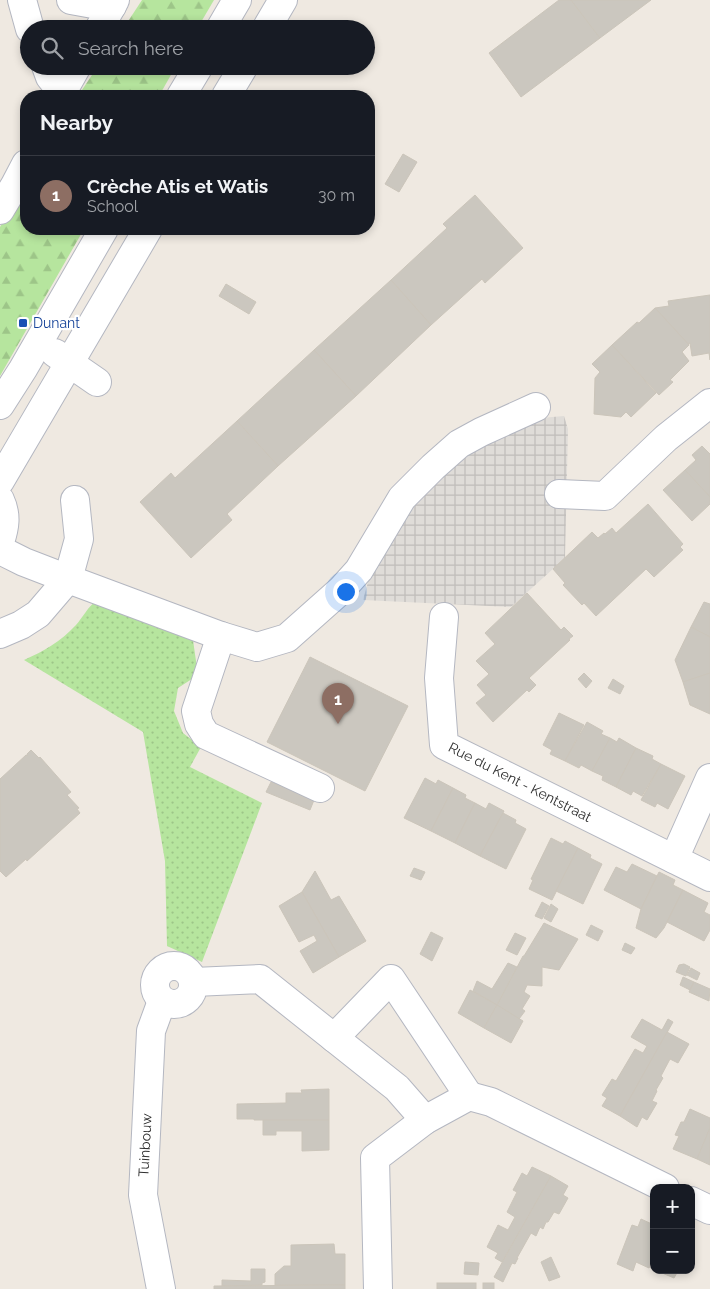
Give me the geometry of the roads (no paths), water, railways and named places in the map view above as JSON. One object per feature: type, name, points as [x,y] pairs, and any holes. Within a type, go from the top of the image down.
[{"type":"street","points":[[22,0],[28,20]]},
{"type":"street","points":[[71,0],[92,4],[114,3]]},
{"type":"street","points":[[225,20],[237,0]]},
{"type":"street","points":[[271,20],[283,0]]},
{"type":"street","points":[[104,20],[114,3]]},
{"type":"street","points":[[49,75],[58,90]]},
{"type":"street","points":[[63,90],[72,75]]},
{"type":"street","points":[[185,90],[194,75]]},
{"type":"street","points":[[230,90],[239,75]]},
{"type":"street","points":[[0,210],[20,175]]},
{"type":"street","points":[[0,405],[101,235]]},
{"type":"street","points":[[0,480],[144,235]]},
{"type":"street","points":[[39,342],[97,382]]},
{"type":"street","points":[[559,494],[605,496],[666,438],[710,403]]},
{"type":"street","points":[[0,550],[24,562],[68,579],[257,648],[287,638],[341,590],[359,570],[402,498],[459,444],[536,406]]},
{"type":"street","points":[[0,500],[4,508],[5,529],[0,542]]},
{"type":"street","points":[[0,634],[21,625],[38,614],[68,579],[79,539],[75,500]]},
{"type":"street","name":"Rue du Kent - Kentstraat","points":[[444,617],[439,678],[444,745],[710,877]]},
{"type":"street","points":[[221,636],[196,711],[199,724],[206,735],[320,788]]},
{"type":"street","points":[[674,858],[710,778]]},
{"type":"street","name":"Tuinbouw","points":[[161,1289],[143,1195],[151,1031],[162,1001],[156,993],[154,983],[158,973],[166,967],[174,965],[183,967],[190,973],[194,982],[260,979],[397,1088],[425,1120]]},
{"type":"street","points":[[334,1038],[391,979],[470,1096],[491,1102],[657,1184]]},
{"type":"street","points":[[378,1289],[375,1158],[425,1120],[470,1096]]},
{"type":"street","points":[[695,1203],[710,1210]]},
{"type":"place","name":"Dunant","points":[[23,323]]},
{"type":"place","name":"Crèche Atis et Watis","points":[[338,724]]}]
